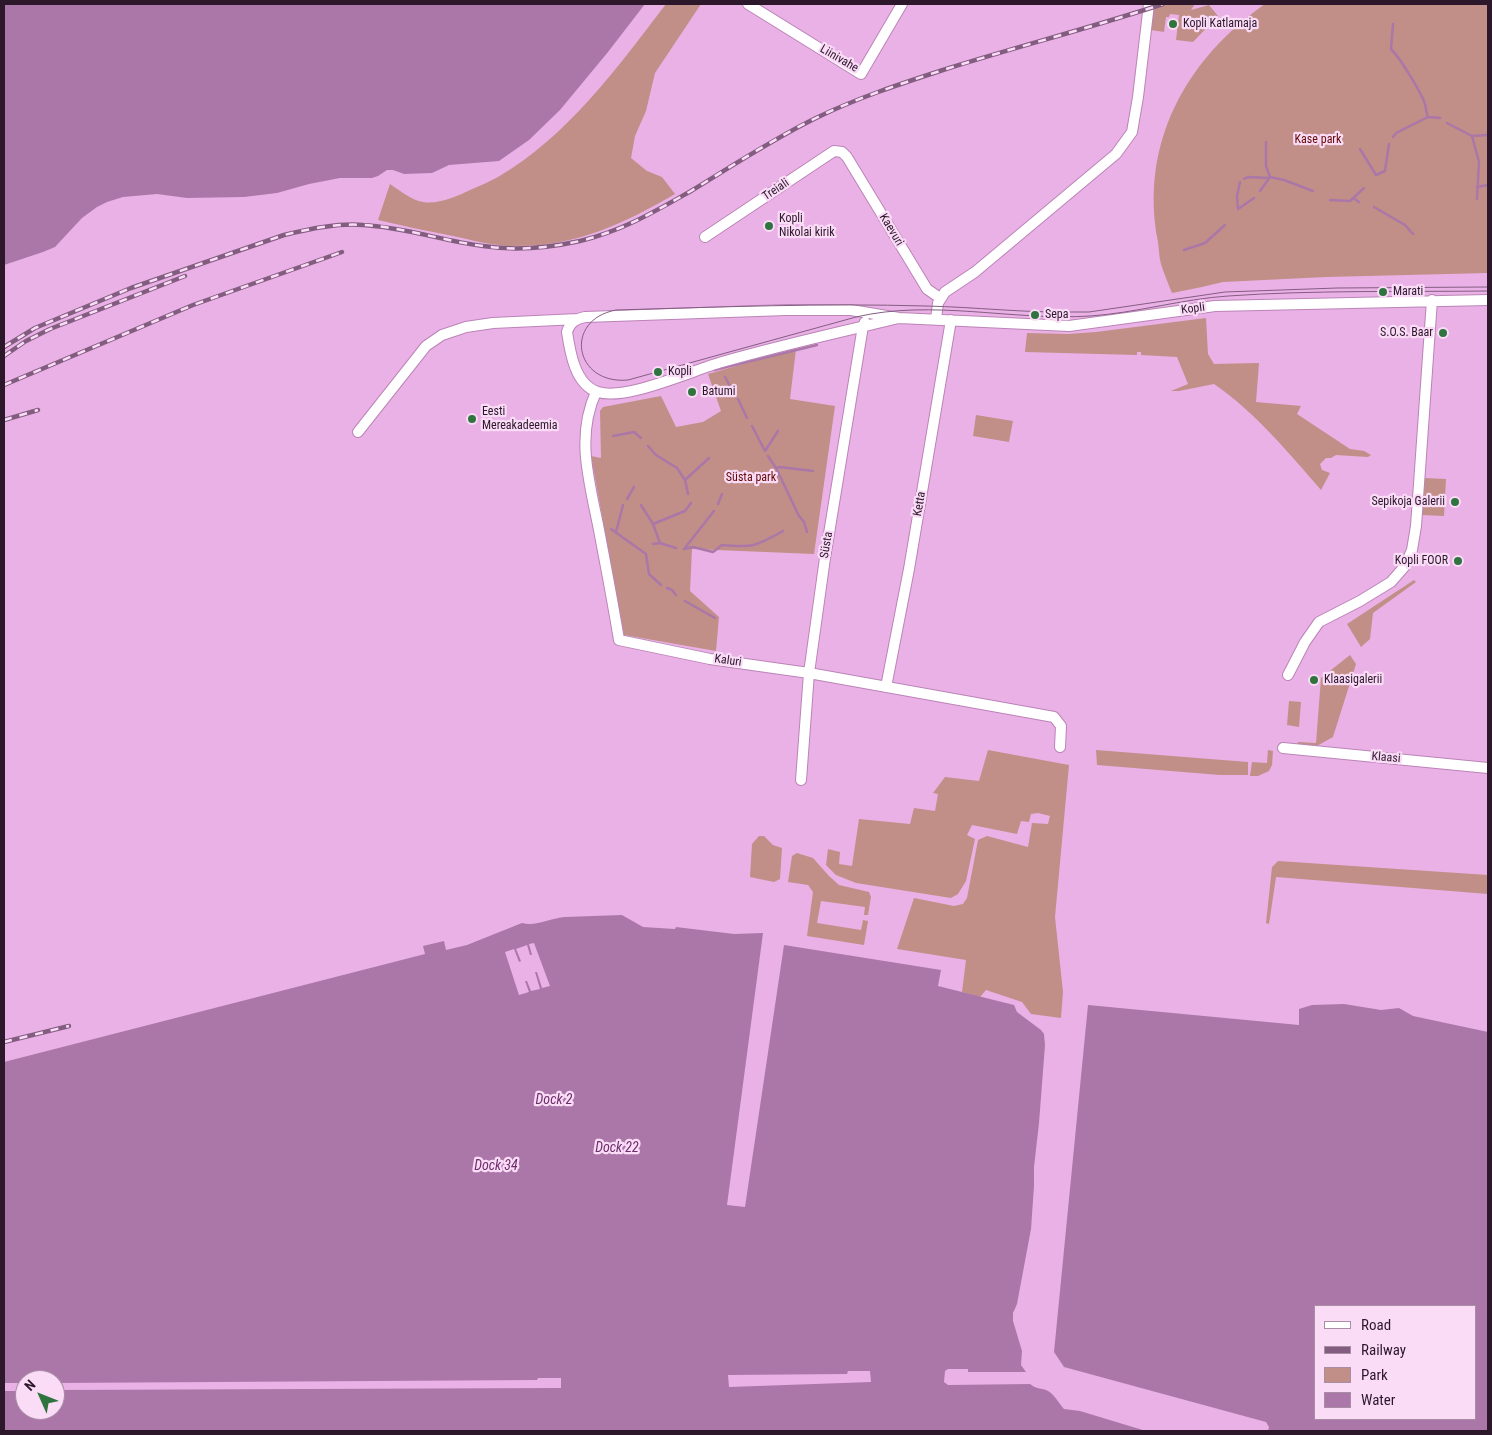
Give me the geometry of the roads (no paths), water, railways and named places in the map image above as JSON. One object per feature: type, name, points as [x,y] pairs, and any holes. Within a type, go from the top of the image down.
[{"type":"street","name":"Liinivahe","points":[[748,4],[861,74],[902,4]]},
{"type":"street","points":[[936,320],[938,303],[945,292],[981,267],[1116,154],[1132,132],[1149,4]]},
{"type":"street","name":"Treiali","points":[[705,237],[834,151],[842,152],[847,157]]},
{"type":"street","name":"Kaevuri","points":[[847,157],[927,289],[940,298]]},
{"type":"street","points":[[1288,675],[1305,642],[1319,622],[1360,602],[1391,582],[1405,566],[1412,550],[1432,300]]},
{"type":"street","name":"Kopli","points":[[525,321],[786,310],[851,310],[899,318],[1069,326],[1189,309],[1242,305],[1488,300]]},
{"type":"street","name":"Süsta","points":[[801,780],[809,673],[825,558],[863,326],[868,318],[866,312]]},
{"type":"street","name":"Kopli","points":[[596,392],[620,394],[721,362],[899,318]]},
{"type":"street","points":[[578,319],[569,326],[567,332],[568,340],[577,373],[596,392]]},
{"type":"street","name":"Ketta","points":[[886,687],[909,570],[951,320]]},
{"type":"street","points":[[358,432],[426,346],[442,335],[466,327],[525,321],[552,325],[562,330],[568,340]]},
{"type":"street","name":"Kaluri","points":[[596,392],[590,405],[586,424],[586,466],[619,640],[710,659],[809,673],[1054,717],[1061,726],[1060,747]]},
{"type":"street","name":"Klaasi","points":[[1283,748],[1488,768]]},
{"type":"water","points":[[4,4],[645,4],[560,110],[529,140],[499,161],[449,165],[432,173],[404,174],[387,170],[372,178],[340,178],[277,193],[244,197],[187,198],[157,194],[123,197],[97,207],[82,218],[55,247],[4,265]]},
{"type":"water","points":[[622,915],[643,927],[675,929],[676,927],[734,934],[763,933],[727,1205],[745,1207],[784,945],[941,970],[938,986],[1014,1005],[1017,1012],[1041,1030],[1044,1034],[1045,1045],[1034,1167],[1031,1229],[1017,1304],[1013,1313],[1013,1321],[1022,1351],[1021,1365],[1026,1372],[968,1372],[968,1369],[948,1369],[945,1371],[944,1382],[948,1385],[1030,1384],[1036,1388],[1049,1391],[1064,1409],[1080,1411],[1146,1431],[4,1431],[4,1391],[15,1391],[15,1420],[65,1420],[65,1390],[561,1388],[561,1378],[538,1378],[537,1380],[65,1383],[65,1370],[15,1370],[15,1383],[4,1383],[4,1062],[425,954],[423,946],[444,941],[446,950],[467,945],[522,923],[532,924],[565,917]],"holes":[[[848,1371],[870,1371],[871,1382],[729,1387],[728,1375],[847,1374]]]},
{"type":"water","points":[[1344,1004],[1381,1010],[1399,1008],[1413,1016],[1488,1032],[1488,1431],[1268,1431],[1269,1427],[1266,1422],[1064,1367],[1054,1352],[1088,1005],[1299,1025],[1299,1009],[1312,1005]]},
{"type":"waterway","points":[[1393,24],[1391,49],[1418,89],[1424,101],[1428,117]]},
{"type":"waterway","points":[[1393,137],[1396,133],[1428,117],[1440,118]]},
{"type":"waterway","points":[[1447,123],[1472,136],[1488,135]]},
{"type":"waterway","points":[[1472,136],[1479,162],[1477,199]]},
{"type":"waterway","points":[[1266,142],[1266,166],[1270,177]]},
{"type":"waterway","points":[[1360,149],[1376,175],[1385,171],[1389,144]]},
{"type":"waterway","points":[[1244,179],[1248,177],[1268,178]]},
{"type":"waterway","points":[[1260,191],[1270,177],[1313,191]]},
{"type":"waterway","points":[[1240,182],[1237,196],[1238,209],[1254,198]]},
{"type":"waterway","points":[[1477,187],[1488,185]]},
{"type":"waterway","points":[[1330,200],[1350,201],[1364,188]]},
{"type":"waterway","points":[[1353,198],[1359,202]]},
{"type":"waterway","points":[[1374,207],[1405,225],[1413,234]]},
{"type":"waterway","points":[[1184,250],[1205,243],[1225,225]]},
{"type":"waterway","points":[[714,370],[817,345]]},
{"type":"waterway","points":[[725,377],[734,393]]},
{"type":"waterway","points":[[738,399],[747,418]]},
{"type":"waterway","points":[[752,426],[765,451],[778,431]]},
{"type":"waterway","points":[[613,436],[634,432],[641,438]]},
{"type":"waterway","points":[[648,446],[656,455],[677,468],[685,480],[688,494]]},
{"type":"waterway","points":[[768,456],[776,468],[799,516],[804,522],[807,532]]},
{"type":"waterway","points":[[685,480],[709,458]]},
{"type":"waterway","points":[[776,468],[813,471]]},
{"type":"waterway","points":[[751,479],[761,475],[779,475]]},
{"type":"waterway","points":[[627,499],[634,487]]},
{"type":"waterway","points":[[718,504],[722,494]]},
{"type":"waterway","points":[[653,524],[685,511],[691,503]]},
{"type":"waterway","points":[[616,532],[623,505]]},
{"type":"waterway","points":[[641,505],[653,524],[660,543]]},
{"type":"waterway","points":[[684,549],[714,511]]},
{"type":"waterway","points":[[611,529],[646,554],[649,574],[661,585]]},
{"type":"waterway","points":[[684,549],[693,547],[713,552],[722,545],[754,545],[783,531]]},
{"type":"waterway","points":[[653,544],[660,543],[676,548]]},
{"type":"waterway","points":[[667,588],[676,595]]},
{"type":"waterway","points":[[685,601],[715,618]]},
{"type":"tram line","points":[[1488,287],[1337,288],[1225,292],[1089,312],[1037,312],[926,306],[849,305],[616,310],[599,316],[588,326],[582,338],[582,351],[586,363],[596,373],[610,379],[628,380],[856,317],[885,312],[943,310],[1031,316],[1090,316],[1228,296],[1325,292],[1488,291]]},
{"type":"railway","points":[[4,347],[35,328],[131,288],[284,235],[313,229],[343,225],[378,226],[495,248],[532,248],[595,237],[651,213],[784,135],[847,104],[943,70],[1163,4]]},
{"type":"railway","points":[[4,385],[193,305],[342,252]]},
{"type":"railway","points":[[4,356],[26,341],[50,329],[185,276]]},
{"type":"railway","points":[[4,420],[38,410]]},
{"type":"railway","points":[[4,1042],[69,1026]]},
{"type":"place","name":"Kopli Katlamaja","points":[[1173,24]]},
{"type":"place","name":"Kopli Nikolai kirik","points":[[769,226]]},
{"type":"place","name":"Marati","points":[[1383,292]]},
{"type":"place","name":"Sepa","points":[[1035,315]]},
{"type":"place","name":"S.O.S. Baar","points":[[1443,333]]},
{"type":"place","name":"Kopli","points":[[658,372]]},
{"type":"place","name":"Batumi","points":[[692,392]]},
{"type":"place","name":"Eesti Mereakadeemia","points":[[472,419]]},
{"type":"place","name":"Sepikoja Galerii","points":[[1455,502]]},
{"type":"place","name":"Kopli FOOR","points":[[1458,561]]},
{"type":"place","name":"Klaasigalerii","points":[[1314,680]]},
{"type":"park label","name":"Kase park","points":[[1318,140]]},
{"type":"park label","name":"Süsta park","points":[[751,478]]},
{"type":"water label","name":"Dock 2","points":[[554,1100]]},
{"type":"water label","name":"Dock 22","points":[[617,1148]]},
{"type":"water label","name":"Dock 34","points":[[496,1166]]}]
